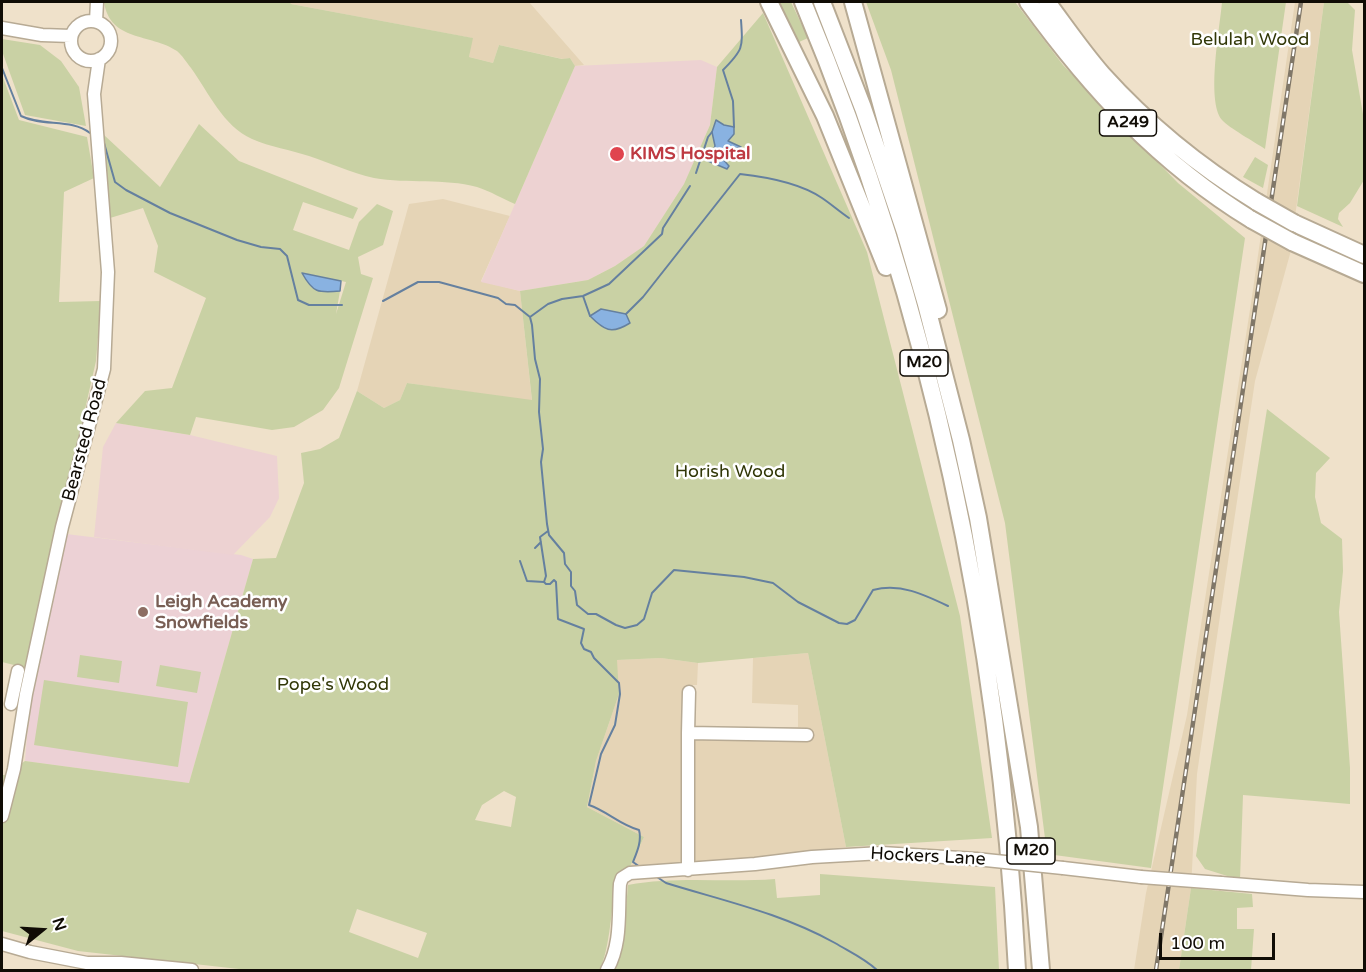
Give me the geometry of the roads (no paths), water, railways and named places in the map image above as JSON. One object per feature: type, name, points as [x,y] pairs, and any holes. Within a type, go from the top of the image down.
[{"type":"highway","name":"M20","points":[[769,2],[829,124],[895,291],[917,338]]},
{"type":"highway","name":"M20","points":[[803,2],[866,173],[891,249],[934,399],[957,498],[987,663],[1005,822],[1017,970]]},
{"type":"highway","name":"M20","points":[[822,2],[870,128],[904,232],[953,408],[978,518],[1028,815],[1041,970]]},
{"type":"highway","name":"M20","points":[[853,2],[929,270],[949,361],[953,408]]},
{"type":"highway","name":"A249","points":[[1028,2],[1077,67],[1139,134],[1181,171],[1252,220],[1292,242],[1365,274]]},
{"type":"highway","name":"A249","points":[[1047,2],[1091,60],[1140,113],[1182,150],[1257,202],[1294,224],[1365,255]]},
{"type":"street","points":[[96,21],[97,2]]},
{"type":"street","points":[[96,21],[105,27],[110,37],[108,50],[99,59],[87,60],[76,54],[71,36],[81,23],[96,21]]},
{"type":"street","points":[[2,28],[42,35],[71,36]]},
{"type":"street","name":"Bearsted Road","points":[[2,816],[14,769],[17,697],[104,369],[108,272],[94,94],[99,59]]},
{"type":"street","points":[[17,697],[18,671]]},
{"type":"street","points":[[688,870],[689,692]]},
{"type":"street","points":[[688,733],[807,735]]},
{"type":"street","name":"Hockers Lane","points":[[607,970],[620,929],[619,896],[622,878],[630,873],[882,853],[976,859],[1221,883],[1365,892]]},
{"type":"street","points":[[2,944],[33,953],[87,963],[121,963],[192,970]]},
{"type":"water","points":[[716,120],[734,127],[734,134],[728,141],[741,147],[720,153],[729,166],[727,169],[708,161],[715,146],[712,132]]},
{"type":"water","points":[[302,273],[341,281],[340,291],[317,290],[309,285]]},
{"type":"water","points":[[601,309],[626,314],[630,323],[613,330],[604,328],[590,316]]},
{"type":"waterway","points":[[734,127],[733,101],[723,70],[735,58],[740,48],[741,20]]},
{"type":"waterway","points":[[2,68],[21,116],[38,121],[66,124],[82,128],[90,133]]},
{"type":"waterway","points":[[696,173],[708,137],[712,132]]},
{"type":"waterway","points":[[104,143],[115,182],[126,190],[170,213],[237,240],[261,247],[280,249],[287,256],[298,300],[309,305],[342,305]]},
{"type":"waterway","points":[[626,314],[643,297],[740,174],[772,179],[804,188],[849,218]]},
{"type":"waterway","points":[[530,317],[548,304],[583,296],[609,284],[662,234],[663,228],[690,186]]},
{"type":"waterway","points":[[383,301],[418,282],[439,282],[498,298],[506,304],[515,305],[530,317],[540,379],[539,412],[543,449],[541,462],[549,535],[564,553],[565,564],[571,572],[571,586],[575,591],[577,605],[588,614],[596,614],[625,628],[637,625],[644,619],[652,593],[674,570],[744,577],[773,583],[798,602],[839,623],[847,624],[855,620],[873,590],[883,588],[911,591],[948,606]]},
{"type":"waterway","points":[[583,296],[590,316]]},
{"type":"waterway","points":[[544,582],[546,576],[540,537],[548,531]]},
{"type":"waterway","points":[[535,548],[541,542]]},
{"type":"waterway","points":[[520,561],[527,581],[546,584],[554,580],[556,582],[558,619],[584,629],[581,643],[584,649],[591,652],[619,683],[620,694],[615,725],[601,754],[589,805],[639,830],[639,842],[633,862],[640,867]]},
{"type":"waterway","points":[[657,877],[666,883],[752,908],[794,924],[835,943],[877,970]]},
{"type":"railway","points":[[1156,970],[1301,2]]},
{"type":"place","name":"KIMS Hospital","points":[[617,154]]},
{"type":"place","name":"Leigh Academy Snowfields","points":[[143,612]]},
{"type":"park label","name":"Belulah Wood","points":[[1250,40]]},
{"type":"park label","name":"Horish Wood","points":[[730,472]]},
{"type":"park label","name":"Pope's Wood","points":[[333,685]]}]
